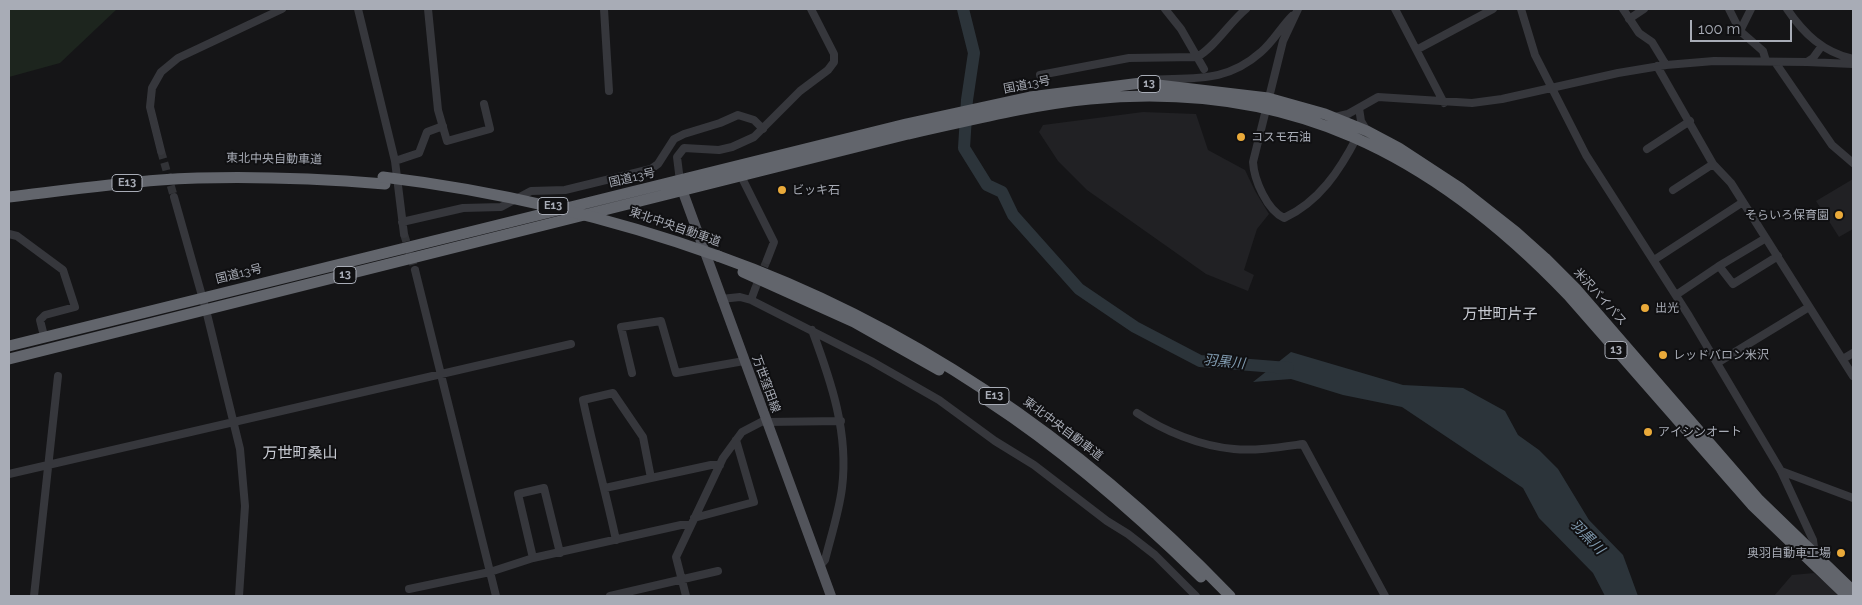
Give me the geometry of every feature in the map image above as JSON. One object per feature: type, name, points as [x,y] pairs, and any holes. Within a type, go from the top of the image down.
[{"type":"highway","name":"国道13号","points":[[9,359],[907,129],[1032,102],[1128,84],[1171,86],[1267,103]]},
{"type":"highway","name":"国道13号","points":[[1032,102],[1144,95],[1267,103]]},
{"type":"highway","name":"米沢バイパス","points":[[1267,103],[1332,117],[1362,134],[1486,218],[1538,263],[1752,505],[1848,596]]},
{"type":"highway","name":"米沢バイパス","points":[[1267,103],[1296,115],[1362,134],[1399,148],[1460,188],[1516,232],[1577,290],[1759,500],[1853,591]]},
{"type":"highway","name":"国道13号","points":[[9,346],[202,297],[681,186],[742,176],[907,129]]},
{"type":"highway","name":"東北中央自動車道","points":[[9,189],[124,176],[205,172],[317,172],[384,181]]},
{"type":"highway","name":"東北中央自動車道","points":[[9,197],[162,180],[246,177],[384,181],[436,184],[542,203],[617,222],[717,259],[771,275],[857,314],[918,348],[1007,404],[1071,451],[1173,539],[1230,596]]},
{"type":"highway","points":[[9,201],[51,192]]},
{"type":"highway","name":"東北中央自動車道","points":[[717,259],[854,322],[950,376],[1000,409],[1123,504],[1220,596]]},
{"type":"main road","name":"万世窪田線","points":[[681,186],[721,300],[831,596]]},
{"type":"street","points":[[161,152],[150,107],[152,88],[161,72],[178,58],[282,9]]},
{"type":"street","points":[[358,9],[395,161],[404,234]]},
{"type":"street","points":[[428,9],[438,110],[447,141],[490,129],[484,104]]},
{"type":"street","points":[[604,9],[609,91]]},
{"type":"street","points":[[681,186],[677,157],[684,148],[719,150],[732,147],[754,137],[791,100],[828,70],[834,62],[831,47],[811,9]]},
{"type":"street","points":[[1165,9],[1204,69]]},
{"type":"street","points":[[1040,75],[1129,58],[1197,57],[1204,54],[1230,22],[1246,9]]},
{"type":"street","points":[[1128,84],[1147,80],[1213,77],[1232,71],[1263,50],[1298,9]]},
{"type":"street","points":[[1298,9],[1283,42],[1253,162],[1254,170],[1265,198],[1278,215],[1284,218],[1294,213],[1328,184],[1362,134],[1359,108]]},
{"type":"street","points":[[1395,9],[1418,49],[1444,103]]},
{"type":"street","points":[[1418,49],[1493,9]]},
{"type":"street","points":[[1521,9],[1535,55],[1586,155],[1676,295],[1781,471],[1813,540],[1815,554]]},
{"type":"street","points":[[1623,9],[1639,33],[1652,42],[1666,65]]},
{"type":"street","points":[[1630,19],[1644,9]]},
{"type":"street","points":[[1729,9],[1740,31],[1763,52],[1766,61]]},
{"type":"street","points":[[1740,31],[1751,9]]},
{"type":"street","points":[[1787,9],[1801,29],[1821,47],[1853,59]]},
{"type":"street","points":[[1807,62],[1813,58],[1821,47]]},
{"type":"street","points":[[1332,117],[1348,114],[1370,100],[1386,96],[1444,103],[1486,102],[1666,65],[1766,61],[1853,64]]},
{"type":"street","points":[[1775,62],[1832,145],[1853,163]]},
{"type":"street","points":[[1658,66],[1713,164],[1732,183],[1853,376]]},
{"type":"street","points":[[402,222],[463,208],[501,207],[531,191],[565,190],[651,170],[658,164],[674,139],[738,115],[754,120],[763,129]]},
{"type":"street","points":[[1647,149],[1690,122]]},
{"type":"street","points":[[395,161],[419,153],[427,132],[443,126]]},
{"type":"street","points":[[1673,190],[1713,164]]},
{"type":"street","points":[[742,176],[774,242],[767,260]]},
{"type":"street","points":[[174,197],[206,310],[234,422],[243,467],[245,495],[238,596]]},
{"type":"street","points":[[1654,260],[1743,202]]},
{"type":"street","points":[[9,234],[17,236],[63,270],[75,307],[45,315],[40,320],[44,336]]},
{"type":"street","points":[[1676,295],[1766,238]]},
{"type":"street","points":[[1719,266],[1733,284],[1778,256]]},
{"type":"street","points":[[415,270],[496,596]]},
{"type":"street","points":[[750,300],[755,289]]},
{"type":"street","points":[[721,300],[740,297],[750,300],[812,330],[905,380],[966,418],[1128,534],[1155,555],[1196,596]]},
{"type":"street","points":[[1717,363],[1809,307]]},
{"type":"street","points":[[632,373],[621,327],[661,320],[676,373],[744,361]]},
{"type":"street","points":[[812,330],[841,421],[844,450],[842,489],[825,560],[820,566]]},
{"type":"street","points":[[9,474],[441,372],[571,344]]},
{"type":"street","points":[[1843,359],[1853,353]]},
{"type":"street","points":[[34,596],[58,376]]},
{"type":"street","points":[[616,540],[583,400],[613,393],[643,437],[651,478]]},
{"type":"street","points":[[1136,412],[1153,424],[1188,438],[1233,449],[1303,444],[1385,596]]},
{"type":"street","points":[[686,596],[676,557],[720,465],[742,432],[766,421],[841,421]]},
{"type":"street","points":[[409,589],[490,572],[533,558],[693,522],[754,502],[736,440]]},
{"type":"street","points":[[605,488],[711,464],[720,465]]},
{"type":"street","points":[[1781,471],[1853,498]]},
{"type":"street","points":[[533,558],[518,494],[544,488],[560,553]]},
{"type":"street","points":[[610,596],[718,571]]},
{"type":"shaded area","points":[[9,9],[117,9],[60,63],[9,77]]},
{"type":"shaded area","points":[[1143,112],[1196,114],[1208,150],[1245,170],[1269,214],[1257,229],[1244,270],[1254,275],[1248,291],[1206,274],[1087,190],[1058,161],[1039,132],[1043,125]]},
{"type":"shaded area","name":"そらいろ保育園","points":[[1853,179],[1853,229],[1839,237],[1816,201]]},
{"type":"shaded area","points":[[1814,573],[1841,596],[1774,596],[1792,575]]},
{"type":"water","points":[[1291,352],[1403,385],[1463,388],[1505,411],[1518,435],[1539,450],[1558,469],[1589,520],[1623,555],[1638,596],[1605,596],[1593,573],[1539,518],[1523,488],[1402,407],[1343,395],[1291,379],[1253,382]]},
{"type":"waterway","name":"羽黒川","points":[[963,9],[974,53],[967,100],[964,148],[987,185],[1002,192],[1013,215],[1079,289],[1135,327],[1200,361],[1288,368]]},
{"type":"tunnel","points":[[161,151],[174,197]]},
{"type":"tunnel","points":[[404,234],[415,270]]},
{"type":"tunnel","points":[[755,289],[767,260]]},
{"type":"place","name":"コスモ石油","points":[[1241,137]]},
{"type":"place","name":"ビッキ石","points":[[782,190]]},
{"type":"place","name":"そらいろ保育園","points":[[1839,215]]},
{"type":"place","name":"出光","points":[[1645,308]]},
{"type":"place","name":"レッドバロン米沢","points":[[1663,355]]},
{"type":"place","name":"アイシンオート","points":[[1648,432]]},
{"type":"place","name":"奥羽自動車工場","points":[[1841,553]]},
{"type":"district","name":"万世町片子","points":[[1500,314]]},
{"type":"district","name":"万世町桑山","points":[[300,453]]}]
